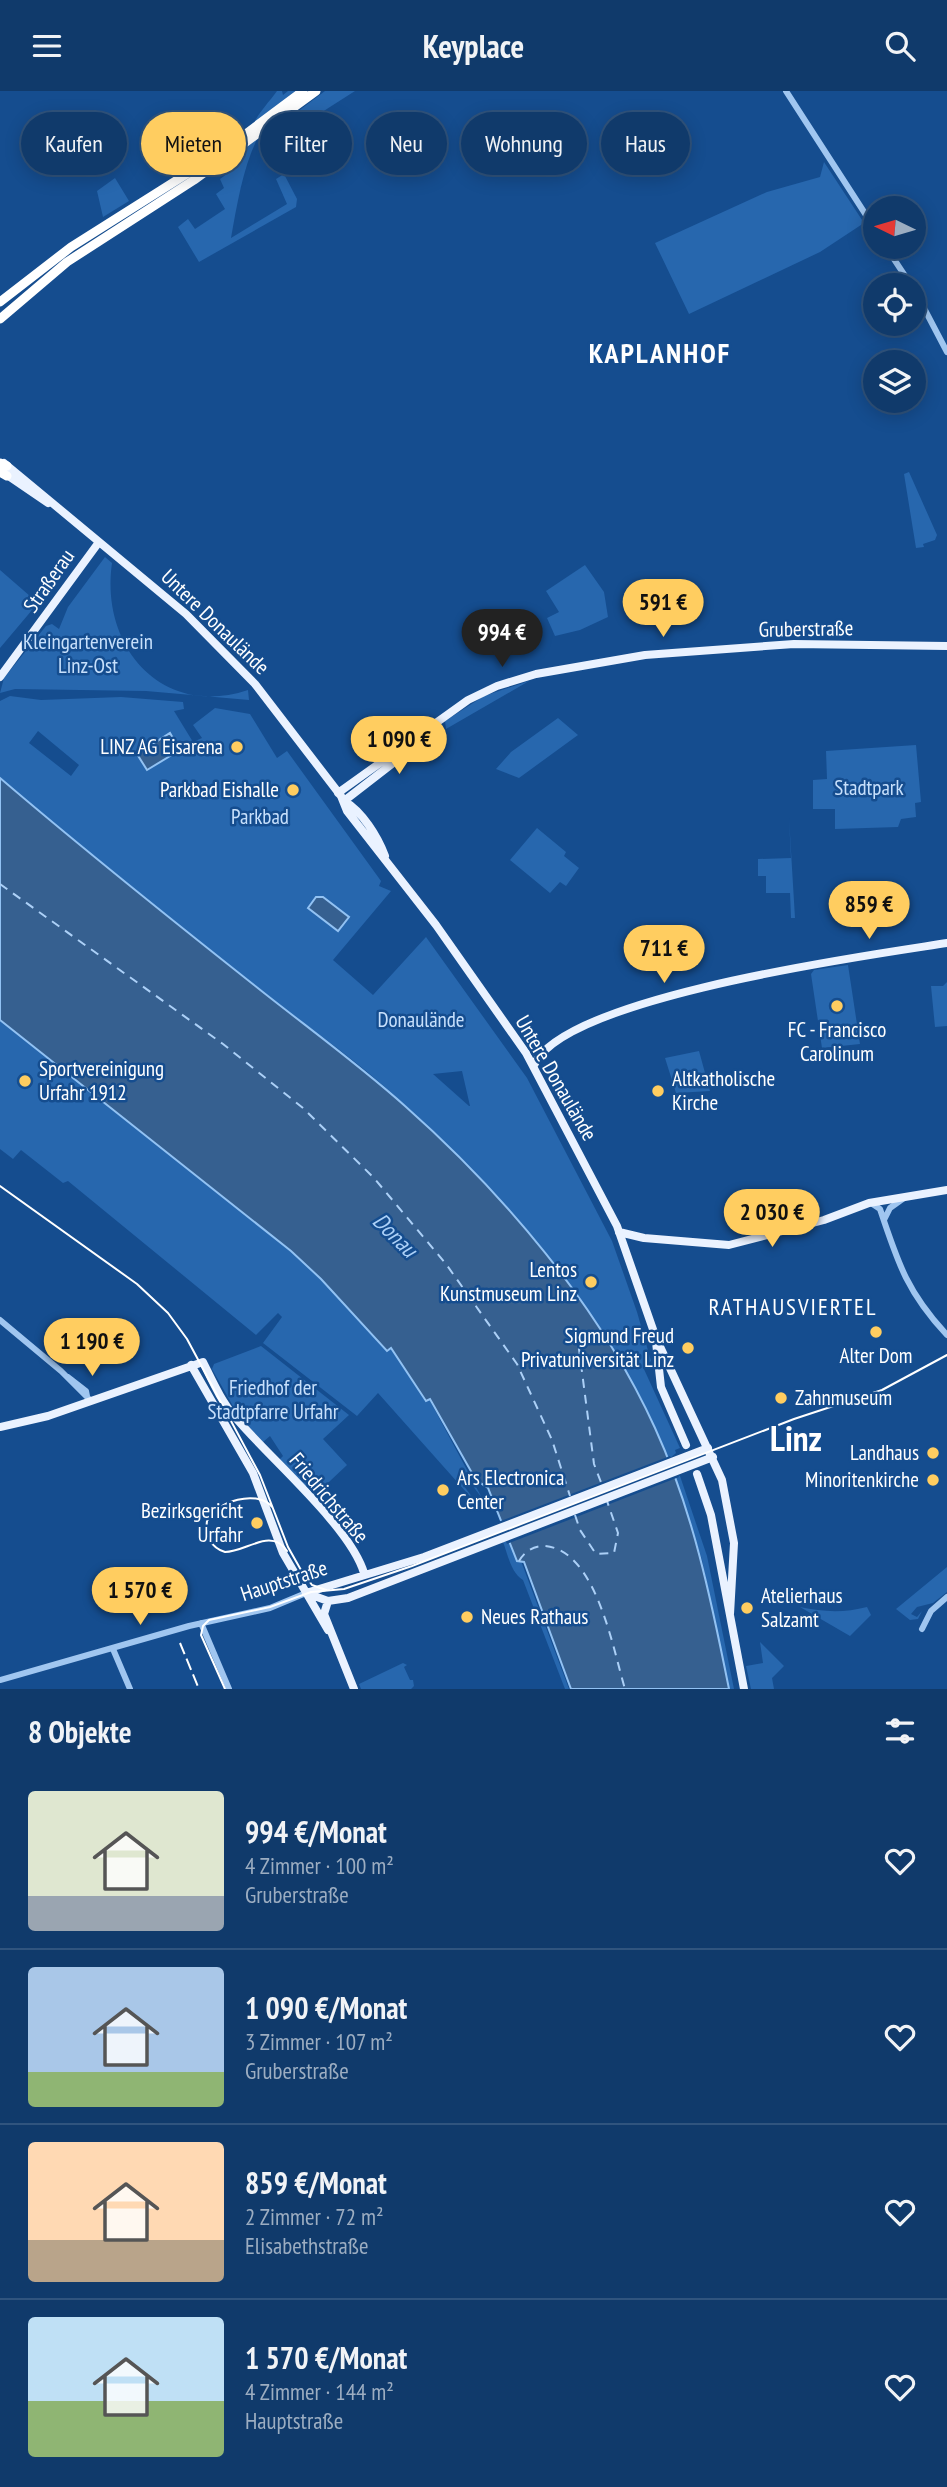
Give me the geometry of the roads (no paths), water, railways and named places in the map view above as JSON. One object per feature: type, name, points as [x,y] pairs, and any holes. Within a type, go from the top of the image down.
[{"type":"highway","points":[[246,136],[303,91]]},
{"type":"highway","points":[[246,140],[316,91]]},
{"type":"highway","points":[[0,303],[57,257],[109,221],[189,175]]},
{"type":"highway","points":[[0,319],[40,283],[194,175]]},
{"type":"main road","name":"Untere Donaulände","points":[[2,468],[179,607],[255,684],[344,801],[347,811],[386,859],[522,1047],[534,1065],[619,1232],[656,1338],[713,1457],[724,1486],[733,1535]]},
{"type":"main road","name":"Straßerau","points":[[0,677],[101,544]]},
{"type":"main road","name":"Gruberstraße","points":[[338,793],[468,700],[509,681],[615,660],[794,644],[947,646]]},
{"type":"main road","name":"Gruberstraße","points":[[344,801],[419,743],[431,728]]},
{"type":"main road","points":[[522,1047],[536,1050],[550,1045],[578,1028],[621,1011],[803,965],[947,943]]},
{"type":"main road","points":[[534,1065],[550,1045]]},
{"type":"main road","points":[[619,1232],[644,1238],[724,1245],[785,1230],[869,1203],[947,1190]]},
{"type":"main road","points":[[627,1252],[634,1241],[644,1238]]},
{"type":"main road","name":"Untere Donaulände","points":[[656,1338],[661,1387],[686,1445]]},
{"type":"main road","points":[[658,1371],[664,1354]]},
{"type":"main road","name":"Friedrichstraße","points":[[191,1365],[202,1362],[235,1417],[325,1514],[352,1549],[364,1573]]},
{"type":"main road","points":[[0,1427],[36,1420],[191,1365],[253,1473],[283,1553],[328,1630],[354,1689]]},
{"type":"main road","points":[[661,1387],[665,1381],[676,1380]]},
{"type":"main road","name":"Hauptstraße","points":[[306,1593],[364,1573],[405,1563],[708,1448]]},
{"type":"main road","name":"Hauptstraße","points":[[328,1601],[348,1598],[713,1457]]},
{"type":"main road","points":[[697,1474],[715,1536],[744,1689]]},
{"type":"main road","points":[[715,1536],[733,1535]]},
{"type":"main road","points":[[723,1577],[733,1535]]},
{"type":"main road","points":[[730,1614],[733,1535]]},
{"type":"main road","points":[[306,1593],[328,1601],[323,1611],[328,1630]]},
{"type":"street","points":[[786,91],[863,210]]},
{"type":"street","points":[[926,309],[947,352]]},
{"type":"street","points":[[884,1222],[890,1208],[905,1198]]},
{"type":"street","points":[[869,1203],[877,1206],[913,1295],[947,1335]]},
{"type":"street","points":[[0,1320],[67,1376],[82,1395],[89,1399]]},
{"type":"street","name":"Hauptstraße","points":[[0,1680],[201,1623],[270,1608],[306,1593]]},
{"type":"street","points":[[922,1629],[929,1614],[947,1597]]},
{"type":"street","points":[[201,1623],[228,1689]]},
{"type":"street","points":[[113,1649],[130,1689]]},
{"type":"water","points":[[170,733],[180,750],[147,770],[137,754]]},
{"type":"water","name":"Donau","points":[[0,778],[387,1090],[477,1175],[545,1253],[606,1338],[655,1428],[690,1523],[729,1689],[571,1689],[524,1562],[517,1561],[488,1488],[476,1480],[430,1399],[426,1401],[391,1348],[387,1351],[321,1279],[291,1251],[0,1020]]},
{"type":"water","points":[[316,897],[323,897],[349,917],[338,931],[308,908]]},
{"type":"tram line","points":[[0,1186],[137,1284],[168,1313],[187,1339],[260,1475],[288,1547],[301,1570],[312,1585],[326,1590]]},
{"type":"tram line","points":[[225,1689],[201,1635],[203,1626],[209,1620],[270,1607],[311,1592],[344,1589],[412,1566],[794,1419],[882,1390],[947,1355]]},
{"type":"tram line","points":[[272,1507],[266,1502],[248,1498],[228,1503],[207,1521],[208,1536],[216,1547],[225,1552],[266,1541],[281,1544],[287,1551]]},
{"type":"railway","points":[[180,1643],[199,1689]]},
{"type":"place","name":"LINZ AG Eisarena","points":[[237,747]]},
{"type":"place","name":"Parkbad Eishalle","points":[[293,790]]},
{"type":"place","name":"FC - Francisco Carolinum","points":[[837,1006]]},
{"type":"place","name":"Sportvereinigung Urfahr 1912","points":[[25,1081]]},
{"type":"place","name":"Altkatholische Kirche","points":[[658,1091]]},
{"type":"place","name":"Lentos Kunstmuseum Linz","points":[[591,1282]]},
{"type":"place","name":"Alter Dom","points":[[876,1332]]},
{"type":"place","name":"Sigmund Freud Privatuniversität Linz","points":[[688,1348]]},
{"type":"place","name":"Zahnmuseum","points":[[781,1398]]},
{"type":"place","name":"Landhaus","points":[[933,1453]]},
{"type":"place","name":"Minoritenkirche","points":[[933,1480]]},
{"type":"place","name":"Ars Electronica Center","points":[[443,1490]]},
{"type":"place","name":"Bezirksgericht Urfahr","points":[[257,1523]]},
{"type":"place","name":"Atelierhaus Salzamt","points":[[747,1608]]},
{"type":"place","name":"Neues Rathaus","points":[[467,1617]]},
{"type":"district","name":"KAPLANHOF","points":[[660,353]]},
{"type":"district","name":"RATHAUSVIERTEL","points":[[793,1307]]},
{"type":"district","name":"Linz","points":[[796,1439]]},
{"type":"park label","name":"Kleingartenverein Linz-Ost","points":[[88,654]]},
{"type":"park label","name":"Stadtpark","points":[[869,788]]},
{"type":"park label","name":"Parkbad","points":[[260,817]]},
{"type":"park label","name":"Donaulände","points":[[421,1020]]},
{"type":"park label","name":"Friedhof der Stadtpfarre Urfahr","points":[[273,1400]]}]
